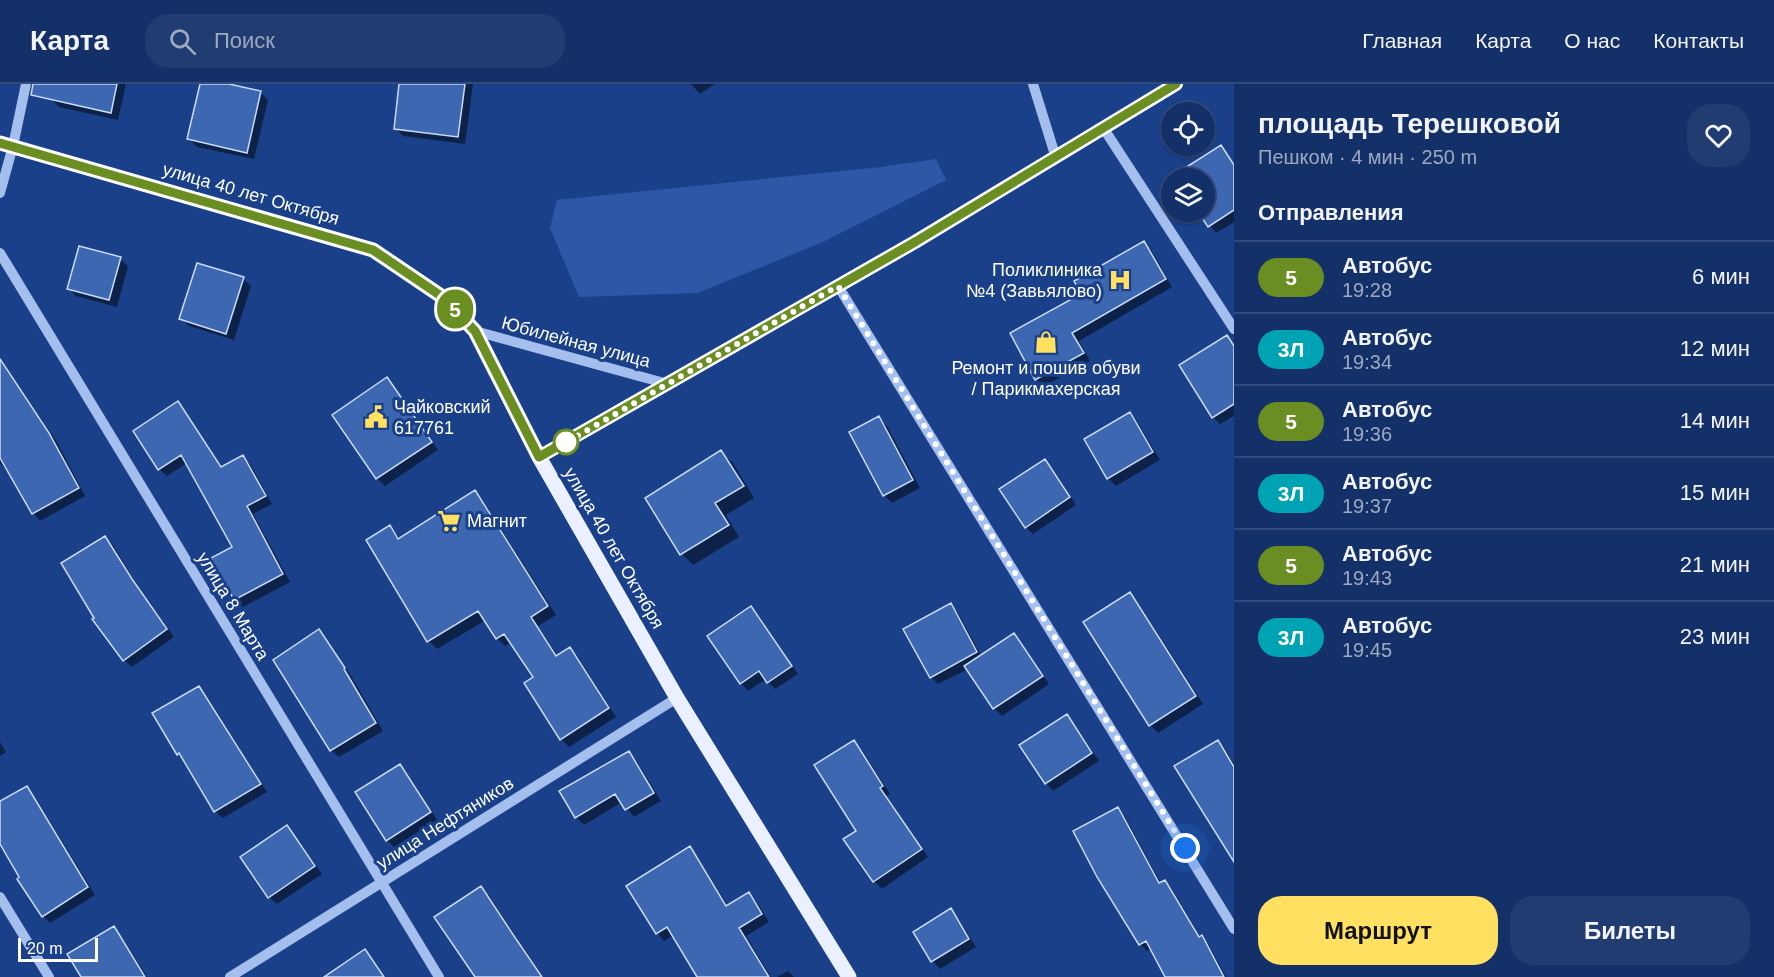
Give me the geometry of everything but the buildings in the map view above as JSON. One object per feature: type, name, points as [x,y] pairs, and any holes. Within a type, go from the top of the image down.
[{"type":"main road","name":"улица 40 лет Октября","points":[[7,144],[373,250],[444,298],[475,331],[539,457],[677,698],[849,977]]},
{"type":"street","points":[[0,193],[7,144],[26,84]]},
{"type":"street","points":[[1033,84],[1056,158]]},
{"type":"street","name":"Юбилейная улица","points":[[539,457],[838,286],[1056,158],[1176,84]]},
{"type":"street","points":[[1104,129],[1234,329]]},
{"type":"street","name":"улица 8 Марта","points":[[0,253],[439,977]]},
{"type":"street","points":[[838,286],[1234,928]]},
{"type":"street","name":"Юбилейная улица","points":[[475,331],[668,384]]},
{"type":"street","name":"улица Нефтяников","points":[[230,977],[677,698]]},
{"type":"street","points":[[0,897],[49,977]]},
{"type":"shaded area","points":[[936,159],[946,180],[823,242],[697,293],[579,297],[550,228],[557,200],[881,167]]},
{"type":"bus line","name":"5","points":[[0,143],[373,250],[444,298],[475,331],[539,457],[915,242],[1176,84]]},
{"type":"place","name":"Поликлиника №4 (Завьялово)","points":[[1120,280]]},
{"type":"place","name":"Ремонт и пошив обуви / Парикмахерская","points":[[1046,342]]},
{"type":"place","name":"Чайковский 617761","points":[[376,417]]},
{"type":"place","name":"Магнит","points":[[449,521]]},
{"type":"route","points":[[566,442],[558,447],[838,286],[1185,848]]}]
